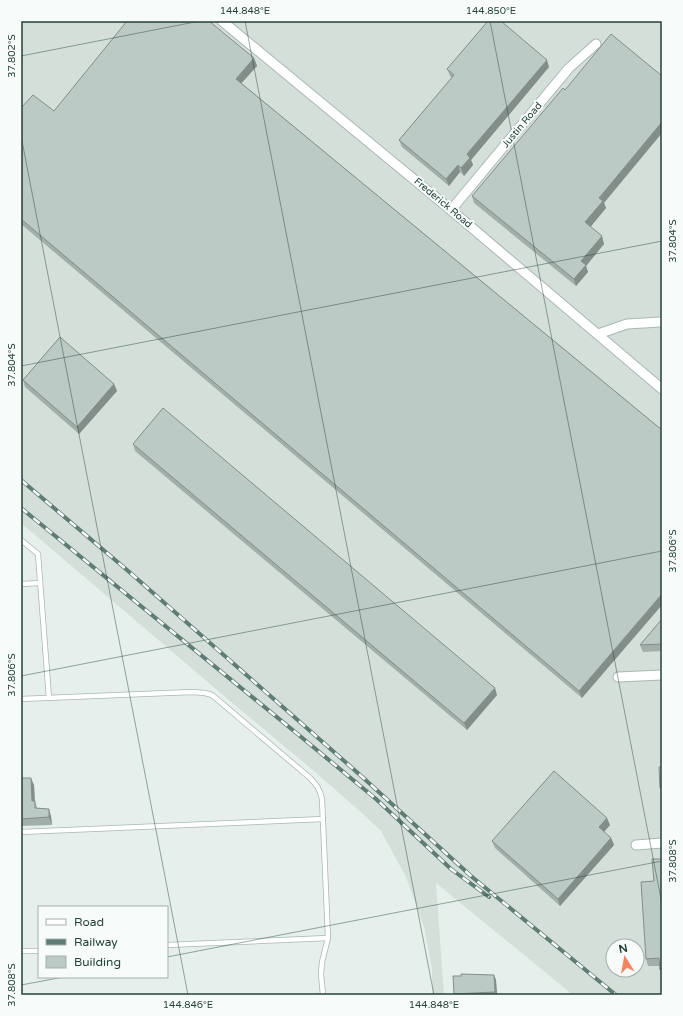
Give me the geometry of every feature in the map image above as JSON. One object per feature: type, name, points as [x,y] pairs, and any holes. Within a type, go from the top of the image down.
[{"type":"street","name":"Frederick Road","points":[[222,21],[451,210],[662,388]]},
{"type":"street","name":"Justin Road","points":[[451,210],[569,68],[596,44]]},
{"type":"street","points":[[598,334],[627,324],[660,322]]},
{"type":"street","points":[[618,677],[662,675]]},
{"type":"street","points":[[636,845],[662,843]]},
{"type":"lane","points":[[21,540],[38,554],[49,698]]},
{"type":"lane","points":[[21,584],[40,583]]},
{"type":"lane","points":[[21,699],[192,692],[212,695],[317,785],[322,799],[328,938],[322,962],[321,974],[323,995]]},
{"type":"lane","points":[[21,832],[323,819]]},
{"type":"lane","points":[[168,945],[328,938]]},
{"type":"lane","points":[[21,951],[38,951]]},
{"type":"shaded area","points":[[21,21],[662,21],[662,995],[573,995],[436,883],[444,995],[432,995],[432,968],[424,927],[406,877],[381,831],[315,772],[21,523]]},
{"type":"building","points":[[127,21],[209,21],[254,58],[236,79],[662,430],[662,594],[579,691],[21,219],[21,108],[33,95],[54,111]]},
{"type":"building","points":[[488,21],[501,21],[547,60],[467,154],[470,158],[461,168],[458,165],[446,179],[399,140],[454,75],[447,69]]},
{"type":"building","points":[[611,34],[662,76],[662,122],[599,198],[603,201],[585,222],[602,236],[581,261],[586,265],[574,279],[472,196],[563,88],[565,90]]},
{"type":"building","points":[[60,337],[114,384],[77,427],[23,380]]},
{"type":"building","points":[[163,408],[495,688],[464,723],[133,444]]},
{"type":"building","points":[[662,619],[662,644],[640,645]]},
{"type":"building","points":[[662,766],[662,788],[660,788],[659,767]]},
{"type":"building","points":[[554,771],[607,818],[599,827],[611,838],[558,899],[492,841]]},
{"type":"building","points":[[21,778],[31,778],[32,801],[35,801],[35,808],[49,809],[49,817],[21,819]]},
{"type":"building","points":[[652,859],[662,859],[662,970],[660,970],[659,958],[646,959],[641,882],[654,881]]},
{"type":"building","points":[[461,974],[494,975],[495,992],[454,994],[453,976],[461,976]]},
{"type":"railway","points":[[21,480],[127,570],[359,774],[471,876],[616,995]]},
{"type":"railway","points":[[21,508],[376,799],[451,869],[489,897]]}]
